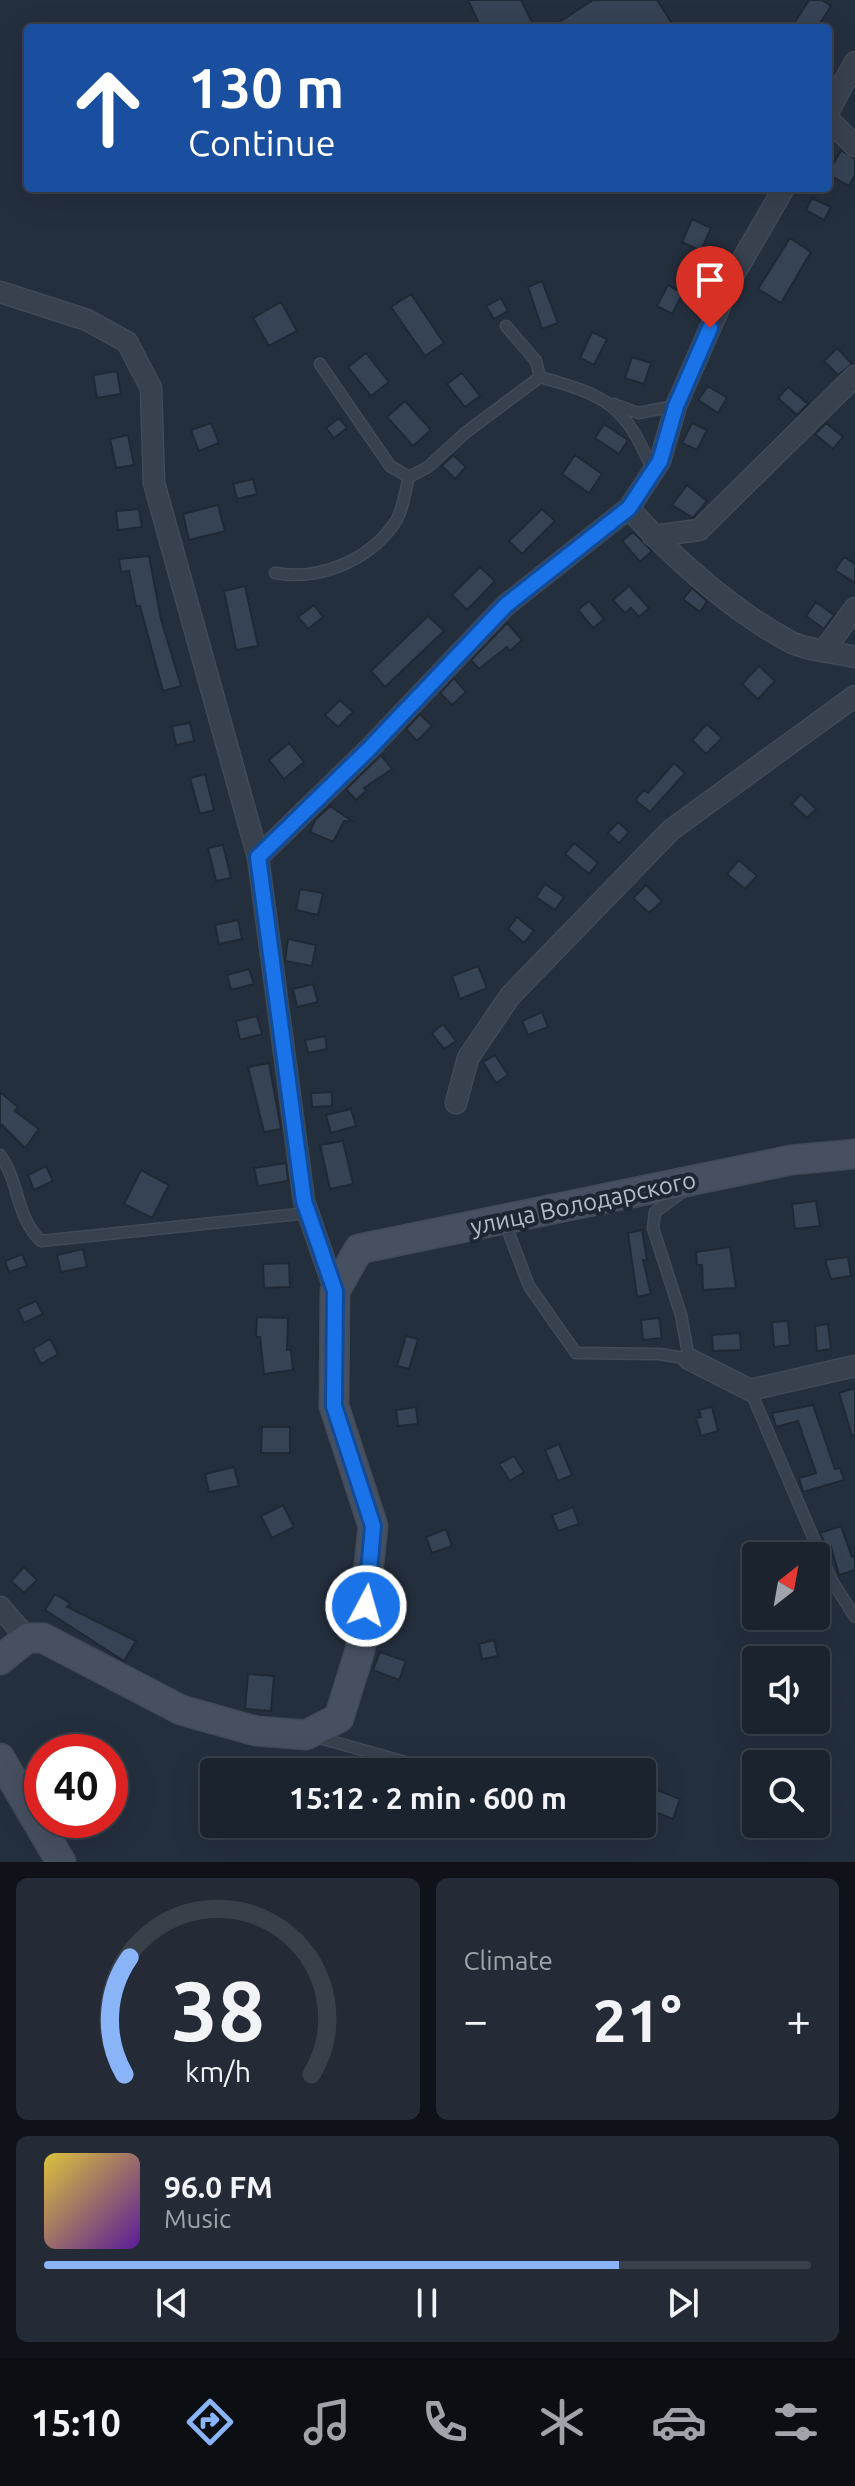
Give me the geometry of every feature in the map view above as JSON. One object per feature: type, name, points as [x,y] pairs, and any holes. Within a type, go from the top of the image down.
[{"type":"street","points":[[832,105],[855,62]]},
{"type":"street","points":[[832,123],[855,146]]},
{"type":"street","points":[[258,857],[369,749],[506,605],[629,508],[653,471],[676,406],[733,276],[782,192]]},
{"type":"street","points":[[0,292],[87,320],[127,342],[151,388],[154,483],[258,857],[308,1213],[335,1291],[334,1406],[373,1526],[360,1650],[339,1718],[306,1735],[256,1731],[181,1710],[43,1638],[27,1638],[0,1660]]},
{"type":"street","points":[[653,536],[699,530],[855,376]]},
{"type":"street","points":[[629,508],[653,536],[702,580],[792,642],[855,657]]},
{"type":"street","points":[[825,649],[855,608]]},
{"type":"street","points":[[456,1103],[468,1058],[510,996],[671,830],[855,696]]},
{"type":"street","name":"улица Володарского","points":[[335,1291],[359,1249],[791,1160],[855,1154]]},
{"type":"street","points":[[689,1359],[750,1390],[855,1366]]},
{"type":"street","points":[[0,1607],[27,1638]]},
{"type":"street","points":[[0,1758],[61,1862]]},
{"type":"lane","points":[[506,326],[536,361],[540,377]]},
{"type":"lane","points":[[320,364],[390,466],[409,477]]},
{"type":"lane","points":[[540,377],[638,413],[676,406]]},
{"type":"lane","points":[[275,573],[309,576],[339,566],[372,547],[396,522],[409,477],[445,453],[465,433],[540,377]]},
{"type":"lane","points":[[612,403],[628,422],[653,471]]},
{"type":"lane","points":[[0,1155],[8,1165],[27,1228],[41,1241],[308,1213]]},
{"type":"lane","points":[[503,1220],[529,1286],[576,1353],[660,1354],[689,1359],[681,1315],[653,1228],[655,1212],[699,1179]]},
{"type":"lane","points":[[750,1390],[832,1581],[855,1617]]},
{"type":"lane","points":[[306,1735],[390,1758]]},
{"type":"building","points":[[468,0],[521,0],[533,24],[479,24]]},
{"type":"building","points":[[593,0],[657,0],[672,24],[556,24]]},
{"type":"building","points":[[809,0],[822,0],[831,6],[820,24],[794,24]]},
{"type":"building","points":[[841,150],[855,159],[855,175],[849,186],[832,176],[832,167]]},
{"type":"building","points":[[812,198],[831,207],[824,220],[806,210]]},
{"type":"building","points":[[692,219],[711,228],[701,251],[682,242]]},
{"type":"building","points":[[790,238],[811,252],[781,303],[758,289]]},
{"type":"building","points":[[542,281],[558,323],[542,329],[528,287]]},
{"type":"building","points":[[668,285],[683,293],[672,314],[657,306]]},
{"type":"building","points":[[411,294],[444,343],[425,356],[391,307]]},
{"type":"building","points":[[501,298],[508,311],[494,319],[486,306]]},
{"type":"building","points":[[281,302],[297,331],[269,346],[253,318]]},
{"type":"building","points":[[592,332],[607,339],[594,365],[580,358]]},
{"type":"building","points":[[837,348],[852,364],[838,375],[824,361]]},
{"type":"building","points":[[366,353],[389,382],[371,396],[348,367]]},
{"type":"building","points":[[632,357],[651,363],[644,384],[625,378]]},
{"type":"building","points":[[117,371],[121,394],[97,398],[93,375]]},
{"type":"building","points":[[462,373],[480,396],[465,407],[447,384]]},
{"type":"building","points":[[708,386],[727,398],[718,413],[698,400]]},
{"type":"building","points":[[788,387],[808,404],[797,415],[778,398]]},
{"type":"building","points":[[405,401],[431,430],[413,446],[387,417]]},
{"type":"building","points":[[339,418],[347,428],[334,438],[326,428]]},
{"type":"building","points":[[211,423],[219,443],[199,451],[191,430]]},
{"type":"building","points":[[692,423],[707,430],[697,450],[682,443]]},
{"type":"building","points":[[826,423],[843,437],[833,449],[815,434]]},
{"type":"building","points":[[604,424],[628,440],[619,454],[595,438]]},
{"type":"building","points":[[128,435],[134,465],[116,468],[110,439]]},
{"type":"building","points":[[453,455],[466,467],[455,479],[442,466]]},
{"type":"building","points":[[575,455],[602,474],[589,493],[562,474]]},
{"type":"building","points":[[253,479],[257,494],[237,499],[233,484]]},
{"type":"building","points":[[687,485],[707,501],[693,518],[672,505]]},
{"type":"building","points":[[218,505],[225,531],[189,540],[183,514]]},
{"type":"building","points":[[139,509],[142,527],[118,530],[116,511]]},
{"type":"building","points":[[542,509],[555,521],[522,554],[509,541]]},
{"type":"building","points":[[633,532],[652,551],[640,562],[622,541]]},
{"type":"building","points":[[149,556],[161,619],[181,686],[163,691],[140,606],[136,606],[129,571],[121,572],[119,559]]},
{"type":"building","points":[[844,557],[855,564],[855,583],[835,570]]},
{"type":"building","points":[[480,567],[495,581],[467,610],[452,595]]},
{"type":"building","points":[[245,586],[258,646],[236,650],[224,591]]},
{"type":"building","points":[[629,586],[649,608],[639,617],[631,608],[625,613],[613,600]]},
{"type":"building","points":[[692,588],[707,601],[700,612],[683,599]]},
{"type":"building","points":[[589,601],[604,619],[593,628],[578,610]]},
{"type":"building","points":[[816,602],[834,615],[824,629],[806,616]]},
{"type":"building","points":[[314,605],[323,617],[308,629],[298,617]]},
{"type":"building","points":[[428,616],[444,631],[385,687],[371,671]]},
{"type":"building","points":[[507,623],[522,640],[510,651],[507,647],[479,669],[471,660]]},
{"type":"building","points":[[759,666],[775,681],[758,699],[742,684]]},
{"type":"building","points":[[454,678],[466,692],[452,705],[440,693]]},
{"type":"building","points":[[340,700],[353,712],[338,727],[325,715]]},
{"type":"building","points":[[420,714],[432,726],[417,741],[406,729]]},
{"type":"building","points":[[190,723],[194,741],[176,745],[172,726]]},
{"type":"building","points":[[707,724],[722,738],[706,754],[692,740]]},
{"type":"building","points":[[289,743],[304,762],[284,779],[269,760]]},
{"type":"building","points":[[381,755],[392,769],[364,788],[366,791],[356,800],[346,789]]},
{"type":"building","points":[[674,763],[685,773],[650,812],[635,800],[644,790],[648,793]]},
{"type":"building","points":[[205,774],[214,810],[200,814],[190,778]]},
{"type":"building","points":[[801,794],[816,809],[807,818],[792,804]]},
{"type":"building","points":[[330,806],[352,821],[344,821],[333,842],[310,832],[315,820]]},
{"type":"building","points":[[618,822],[629,832],[619,843],[608,833]]},
{"type":"building","points":[[574,843],[598,863],[589,874],[565,854]]},
{"type":"building","points":[[223,845],[231,878],[216,881],[208,848]]},
{"type":"building","points":[[739,860],[757,876],[745,889],[727,874]]},
{"type":"building","points":[[545,884],[564,897],[555,910],[536,897]]},
{"type":"building","points":[[646,885],[662,901],[649,913],[633,898]]},
{"type":"building","points":[[300,889],[323,893],[318,915],[296,910]]},
{"type":"building","points":[[517,917],[534,931],[524,943],[508,929]]},
{"type":"building","points":[[238,920],[242,939],[219,944],[215,925]]},
{"type":"building","points":[[288,939],[316,945],[312,966],[285,961]]},
{"type":"building","points":[[478,966],[487,988],[460,999],[452,976]]},
{"type":"building","points":[[249,969],[254,984],[231,990],[227,975]]},
{"type":"building","points":[[313,984],[318,1002],[297,1007],[293,989]]},
{"type":"building","points":[[542,1012],[548,1027],[528,1035],[522,1021]]},
{"type":"building","points":[[257,1016],[262,1034],[240,1040],[236,1021]]},
{"type":"building","points":[[443,1024],[456,1041],[444,1049],[432,1033]]},
{"type":"building","points":[[325,1036],[327,1049],[308,1053],[305,1040]]},
{"type":"building","points":[[495,1055],[508,1075],[496,1083],[483,1062]]},
{"type":"building","points":[[269,1063],[281,1129],[264,1132],[248,1067]]},
{"type":"building","points":[[0,1092],[18,1107],[15,1111],[39,1129],[25,1148],[2,1125],[0,1127]]},
{"type":"building","points":[[332,1092],[332,1106],[312,1107],[311,1093]]},
{"type":"building","points":[[351,1109],[356,1126],[331,1133],[326,1115]]},
{"type":"building","points":[[343,1141],[353,1184],[330,1189],[320,1145]]},
{"type":"building","points":[[286,1163],[288,1181],[258,1186],[254,1168]]},
{"type":"building","points":[[46,1166],[53,1181],[34,1190],[28,1175]]},
{"type":"building","points":[[141,1170],[169,1185],[152,1218],[124,1204]]},
{"type":"building","points":[[816,1201],[820,1226],[795,1229],[792,1204]]},
{"type":"building","points":[[642,1230],[647,1260],[643,1260],[651,1294],[637,1297],[628,1233]]},
{"type":"building","points":[[730,1247],[736,1288],[703,1290],[702,1265],[697,1265],[696,1252]]},
{"type":"building","points":[[83,1249],[87,1267],[61,1272],[57,1255]]},
{"type":"building","points":[[22,1254],[27,1266],[9,1272],[5,1261]]},
{"type":"building","points":[[848,1257],[851,1276],[831,1279],[825,1260]]},
{"type":"building","points":[[289,1263],[290,1287],[264,1288],[263,1264]]},
{"type":"building","points":[[36,1301],[43,1314],[24,1323],[18,1309]]},
{"type":"building","points":[[257,1317],[288,1318],[287,1350],[291,1349],[293,1370],[264,1374],[260,1337],[256,1337]]},
{"type":"building","points":[[659,1318],[662,1338],[643,1340],[641,1320]]},
{"type":"building","points":[[788,1321],[790,1345],[774,1347],[772,1322]]},
{"type":"building","points":[[828,1324],[831,1349],[817,1351],[815,1326]]},
{"type":"building","points":[[740,1333],[741,1350],[713,1351],[712,1335]]},
{"type":"building","points":[[406,1336],[418,1339],[409,1369],[397,1366]]},
{"type":"building","points":[[50,1339],[58,1354],[41,1364],[33,1349]]},
{"type":"building","points":[[855,1388],[855,1435],[852,1436],[839,1393]]},
{"type":"building","points":[[813,1405],[835,1469],[840,1468],[844,1480],[803,1492],[799,1478],[816,1473],[798,1421],[776,1427],[772,1413]]},
{"type":"building","points":[[416,1407],[418,1424],[398,1426],[396,1410]]},
{"type":"building","points":[[712,1407],[718,1431],[701,1436],[696,1418],[701,1417],[699,1410]]},
{"type":"building","points":[[262,1427],[290,1427],[290,1453],[261,1453]]},
{"type":"building","points":[[559,1444],[572,1475],[558,1481],[545,1450]]},
{"type":"building","points":[[514,1456],[524,1472],[510,1481],[499,1464]]},
{"type":"building","points":[[234,1467],[239,1486],[209,1492],[205,1474]]},
{"type":"building","points":[[283,1505],[294,1527],[272,1538],[261,1516]]},
{"type":"building","points":[[573,1507],[579,1524],[558,1531],[552,1515]]},
{"type":"building","points":[[841,1526],[852,1557],[855,1556],[855,1570],[839,1575],[830,1542],[824,1542],[820,1533]]},
{"type":"building","points":[[446,1529],[452,1546],[432,1553],[426,1537]]},
{"type":"building","points":[[24,1567],[37,1580],[24,1593],[11,1581]]},
{"type":"building","points":[[55,1594],[70,1603],[67,1607],[136,1641],[124,1661],[45,1610]]},
{"type":"building","points":[[494,1640],[498,1656],[482,1659],[479,1644]]},
{"type":"building","points":[[380,1652],[406,1661],[399,1680],[373,1670]]},
{"type":"building","points":[[248,1674],[274,1676],[271,1711],[245,1709]]},
{"type":"building","points":[[656,1790],[680,1799],[673,1819],[656,1812]]},
{"type":"route","points":[[366,1606],[373,1526],[334,1406],[335,1291],[304,1201],[258,857],[369,749],[506,605],[629,508],[660,461],[676,406],[710,328]]}]
